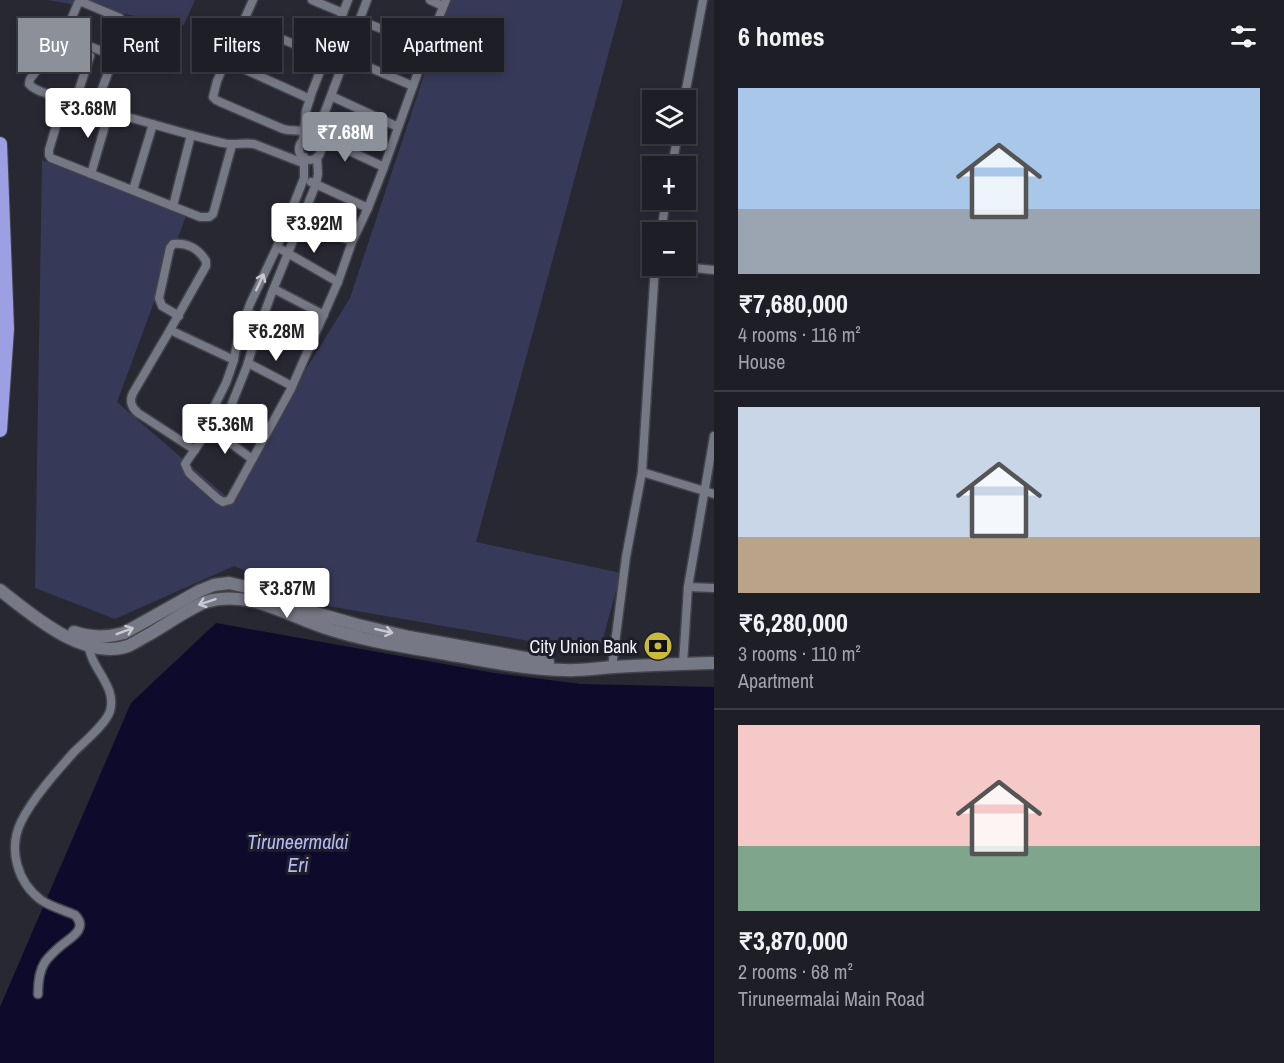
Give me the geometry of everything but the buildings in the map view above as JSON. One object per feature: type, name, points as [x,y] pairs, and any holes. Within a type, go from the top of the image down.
[{"type":"highway","points":[[0,144],[7,329],[0,430]]},
{"type":"main road","points":[[0,581],[58,624],[90,641]]},
{"type":"main road","points":[[0,590],[63,635],[90,641],[123,633],[199,591],[214,585],[230,583],[255,589],[317,614],[390,633],[550,662],[612,668],[714,663]]},
{"type":"street","points":[[245,18],[253,0]]},
{"type":"street","points":[[312,0],[343,13]]},
{"type":"street","points":[[341,18],[348,0],[365,4]]},
{"type":"street","points":[[429,0],[445,3],[439,18]]},
{"type":"street","points":[[686,90],[703,0]]},
{"type":"street","points":[[72,18],[78,3],[87,3],[120,18]]},
{"type":"street","points":[[370,68],[413,86]]},
{"type":"street","points":[[36,72],[29,84],[33,88],[64,99],[232,145],[254,144],[303,160],[317,158]]},
{"type":"street","points":[[75,102],[85,72]]},
{"type":"street","points":[[95,108],[108,72]]},
{"type":"street","points":[[222,72],[214,92],[213,97],[216,100],[288,130],[304,131]]},
{"type":"street","points":[[250,72],[310,99]]},
{"type":"street","points":[[252,459],[207,426],[226,383],[247,312],[277,247],[304,178],[300,148],[303,141],[306,111],[320,72]]},
{"type":"street","points":[[340,72],[316,138],[321,152],[317,158],[316,184],[262,320],[248,363],[231,406],[218,428],[211,430],[185,464],[189,473],[224,502],[230,500],[292,386],[368,208],[418,72]]},
{"type":"street","points":[[331,96],[398,127]]},
{"type":"street","points":[[64,99],[49,150],[51,158],[200,216],[209,217],[213,214],[232,145]]},
{"type":"street","points":[[92,174],[109,112]]},
{"type":"street","points":[[133,190],[153,124]]},
{"type":"street","points":[[173,206],[191,135]]},
{"type":"street","points":[[303,141],[316,138],[384,166]]},
{"type":"street","points":[[304,178],[368,208]]},
{"type":"street","points":[[303,217],[352,242]]},
{"type":"street","points":[[179,316],[162,306],[159,298],[171,248],[173,244],[179,243],[200,252],[207,261],[206,266],[179,316],[133,393],[131,404],[138,413],[195,450]]},
{"type":"street","points":[[277,247],[338,282]]},
{"type":"street","points":[[696,268],[714,270]]},
{"type":"street","points":[[612,668],[626,557],[642,472],[655,276]]},
{"type":"street","points":[[274,289],[324,315]]},
{"type":"street","points":[[247,312],[309,348]]},
{"type":"street","points":[[170,330],[234,360]]},
{"type":"street","points":[[248,363],[292,386]]},
{"type":"street","points":[[682,664],[688,587],[714,436]]},
{"type":"street","points":[[642,472],[714,494]]},
{"type":"street","points":[[688,587],[714,588]]},
{"type":"street","points":[[38,994],[39,976],[45,962],[72,938],[80,923],[75,915],[43,901],[23,880],[15,856],[16,839],[20,823],[46,785],[105,720],[111,708],[110,692],[90,653],[90,641]]},
{"type":"shaded area","points":[[48,0],[195,0],[184,25],[180,24],[180,18],[146,18]]},
{"type":"shaded area","points":[[449,0],[623,0],[476,542],[621,573],[599,653],[328,606],[234,566],[115,619],[35,588],[42,160],[186,216],[117,402],[227,497],[350,298],[425,72],[504,72],[504,18],[443,18]]},
{"type":"water","name":"Tiruneermalai Eri","points":[[216,623],[494,673],[581,684],[714,687],[714,1063],[0,1063],[0,1007],[131,703]]},
{"type":"place","name":"City Union Bank","points":[[658,646]]}]
